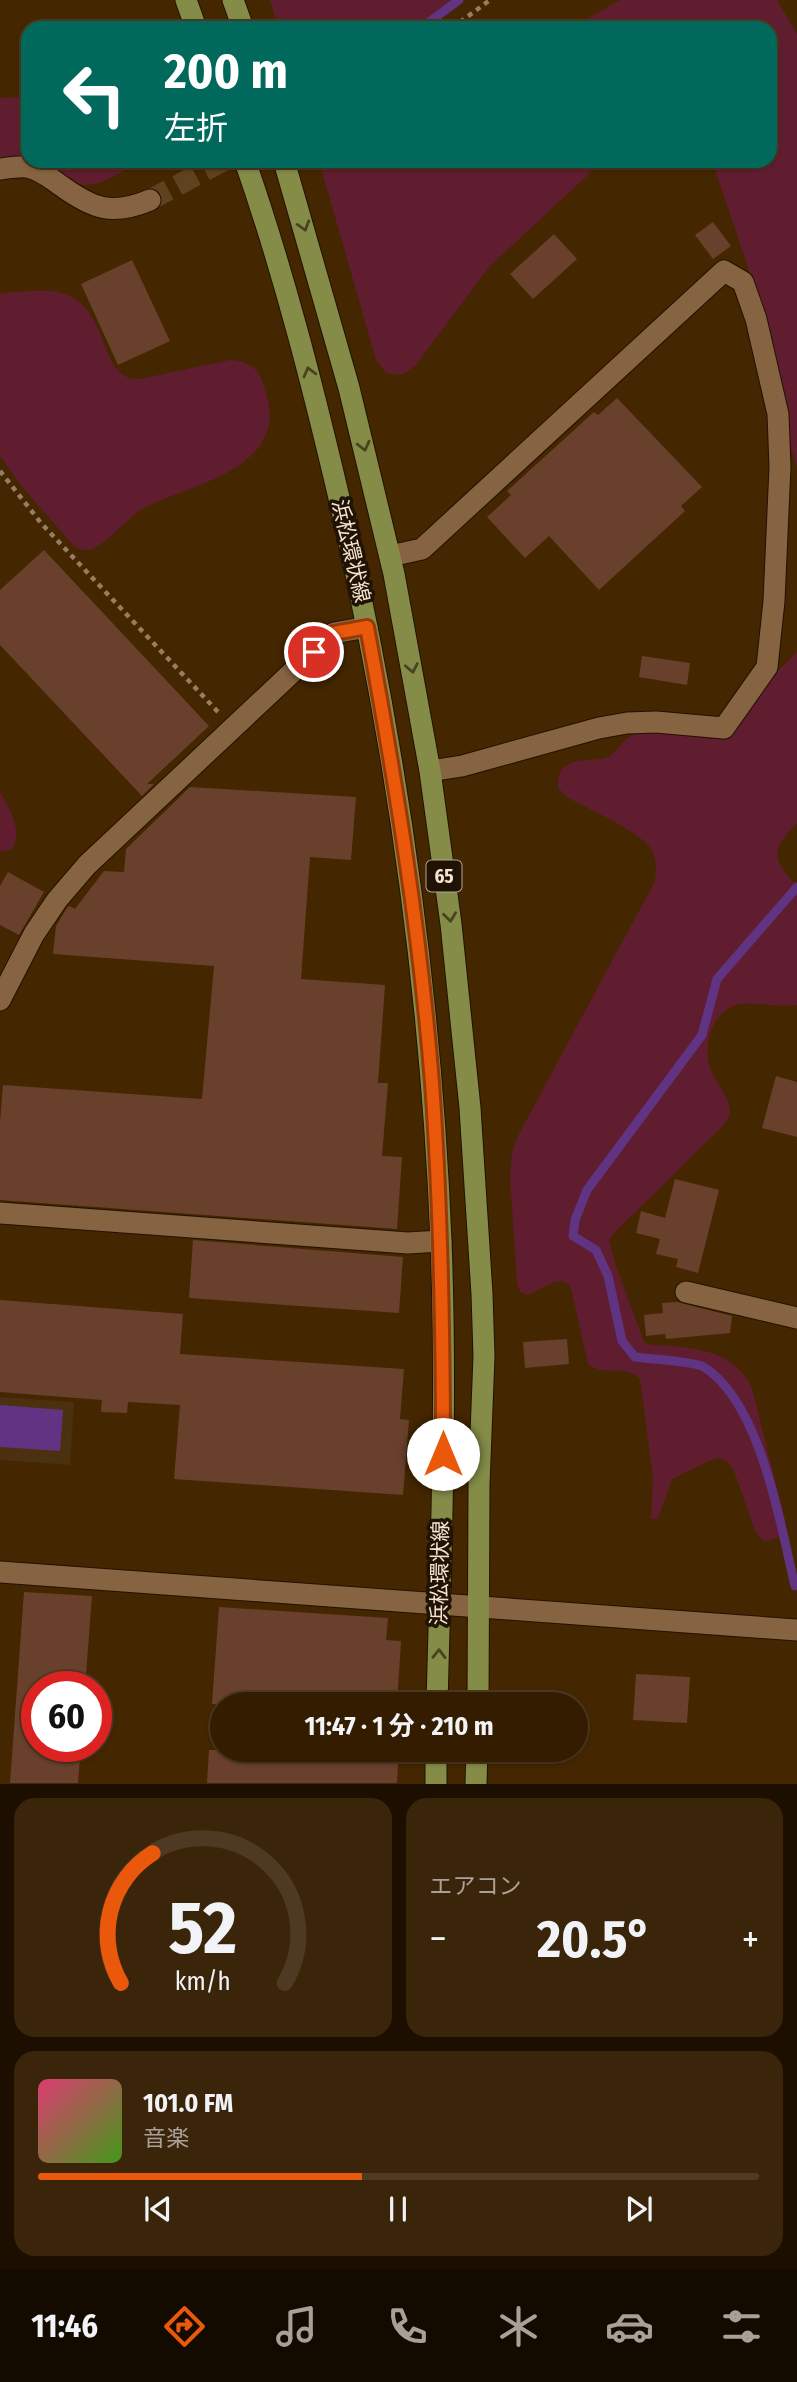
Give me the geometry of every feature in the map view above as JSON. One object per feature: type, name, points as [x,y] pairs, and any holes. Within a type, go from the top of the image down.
[{"type":"main road","points":[[186,0],[194,21]]},
{"type":"main road","points":[[233,0],[240,21]]},
{"type":"main road","name":"浜松環状線","points":[[247,168],[302,345],[367,627],[393,772],[418,946],[432,1083],[441,1241],[443,1367],[438,1692]]},
{"type":"main road","name":"浜松環状線","points":[[286,168],[349,388],[390,556],[430,771],[459,998],[479,1232],[484,1356],[479,1485],[478,1692]]},
{"type":"main road","points":[[436,1762],[436,1783]]},
{"type":"main road","points":[[476,1783],[477,1762]]},
{"type":"street","points":[[0,169],[21,167]]},
{"type":"street","points":[[30,168],[44,173],[78,197],[96,205],[117,210],[150,200]]},
{"type":"street","points":[[390,556],[422,549],[724,271],[743,282],[755,319],[778,414],[780,480],[774,601],[767,667],[724,728],[656,722],[627,723],[599,728],[462,766],[430,771]]},
{"type":"street","points":[[0,1000],[34,934],[86,865],[334,633],[367,627]]},
{"type":"street","points":[[0,1213],[408,1242],[441,1241]]},
{"type":"street","points":[[686,1292],[797,1318]]},
{"type":"street","points":[[0,1572],[797,1630]]},
{"type":"path","points":[[462,21],[490,0]]},
{"type":"path","points":[[0,471],[41,523],[233,728]]},
{"type":"shaded area","points":[[270,0],[452,0],[424,21],[276,21]]},
{"type":"shaded area","points":[[620,0],[777,0],[797,34],[797,467],[789,442],[765,317],[714,168],[777,168],[777,21],[583,21]]},
{"type":"shaded area","points":[[21,97],[21,158],[0,159],[0,98]]},
{"type":"shaded area","points":[[53,168],[127,168],[99,183],[82,185]]},
{"type":"shaded area","points":[[321,168],[595,168],[490,266],[416,365],[402,375],[386,373],[376,360]]},
{"type":"shaded area","points":[[54,292],[79,302],[95,323],[111,359],[128,378],[140,379],[230,360],[248,364],[260,375],[268,400],[269,424],[263,441],[251,456],[236,467],[144,508],[95,548],[79,549],[23,488],[0,456],[0,294]]},
{"type":"shaded area","points":[[797,652],[797,823],[782,840],[778,854],[782,869],[797,886],[797,1005],[742,1004],[733,1006],[718,1018],[710,1035],[708,1055],[711,1070],[729,1104],[728,1119],[609,1240],[644,1342],[695,1349],[722,1357],[744,1375],[752,1388],[785,1520],[779,1536],[763,1541],[755,1531],[734,1471],[728,1462],[719,1458],[672,1479],[659,1516],[651,1519],[653,1478],[640,1379],[628,1372],[601,1370],[588,1364],[569,1284],[554,1282],[528,1295],[520,1292],[517,1283],[510,1176],[512,1153],[519,1134],[655,881],[655,861],[651,849],[625,828],[567,797],[558,788],[562,770],[572,762],[605,758],[630,737],[644,732],[667,731],[727,736],[735,730],[778,671]]},
{"type":"shaded area","points":[[0,792],[16,828],[15,843],[11,850],[0,851]]},
{"type":"shaded area","points":[[0,1397],[74,1402],[70,1465],[0,1460]]},
{"type":"shaded area","points":[[0,1405],[63,1410],[60,1451],[0,1447]]},
{"type":"building","points":[[713,222],[731,246],[713,259],[695,235]]},
{"type":"building","points":[[554,234],[577,259],[533,299],[510,274]]},
{"type":"building","points":[[132,260],[170,341],[118,365],[81,284]]},
{"type":"building","points":[[617,398],[702,487],[681,506],[685,511],[599,590],[549,536],[525,558],[487,517],[511,495],[507,491],[594,412],[598,415]]},
{"type":"building","points":[[44,550],[209,726],[147,784],[154,784],[142,796],[0,645],[0,590]]},
{"type":"building","points":[[642,656],[690,663],[687,685],[639,677]]},
{"type":"building","points":[[190,787],[356,797],[351,860],[310,857],[301,979],[385,985],[378,1083],[388,1083],[382,1156],[402,1157],[397,1229],[0,1200],[3,1085],[202,1099],[214,966],[53,954],[56,926],[67,908],[69,906],[75,909],[104,871],[124,872],[126,849]]},
{"type":"building","points":[[8,872],[44,892],[19,935],[0,925],[0,886]]},
{"type":"building","points":[[776,1076],[797,1082],[797,1137],[762,1128]]},
{"type":"building","points":[[675,1179],[719,1190],[698,1273],[676,1267],[678,1259],[656,1254],[660,1239],[636,1233],[641,1211],[665,1218]]},
{"type":"building","points":[[193,1240],[403,1257],[399,1313],[189,1298]]},
{"type":"building","points":[[0,1300],[183,1314],[180,1354],[404,1369],[400,1419],[409,1420],[403,1495],[174,1479],[180,1405],[128,1402],[127,1413],[101,1412],[102,1400],[0,1392]]},
{"type":"building","points":[[677,1302],[732,1316],[730,1333],[666,1339],[665,1334],[646,1336],[644,1315],[663,1313],[662,1303]]},
{"type":"building","points":[[567,1339],[569,1364],[525,1368],[523,1342]]},
{"type":"building","points":[[24,1592],[92,1596],[86,1671],[21,1671],[21,1762],[80,1762],[78,1783],[10,1783]]},
{"type":"building","points":[[219,1607],[388,1618],[386,1640],[401,1641],[398,1692],[213,1692]]},
{"type":"building","points":[[636,1674],[690,1677],[687,1723],[633,1720]]},
{"type":"building","points":[[209,1750],[210,1762],[398,1762],[397,1783],[207,1783]]},
{"type":"waterway","points":[[430,21],[459,0]]},
{"type":"waterway","points":[[795,1586],[775,1499],[754,1436],[740,1408],[724,1384],[704,1367],[635,1357],[622,1341],[608,1276],[596,1250],[573,1236],[575,1220],[587,1190],[702,1035],[717,979],[797,887]]},
{"type":"tunnel","points":[[150,200],[210,168]]},
{"type":"route","points":[[314,652],[334,633],[367,627],[397,793],[417,937],[432,1083],[441,1241],[443,1454]]}]
